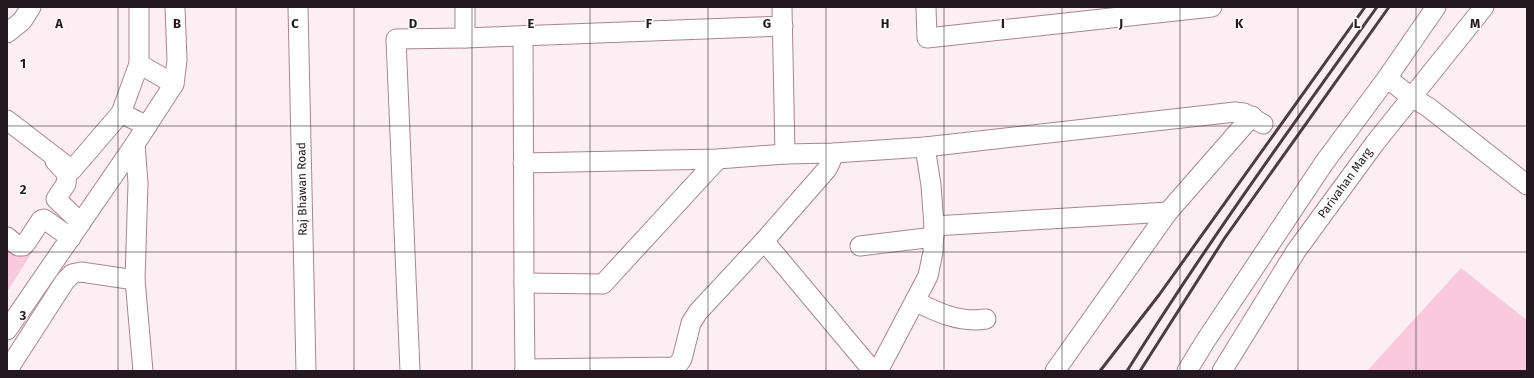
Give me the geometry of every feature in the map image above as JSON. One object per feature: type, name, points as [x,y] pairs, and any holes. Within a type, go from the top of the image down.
[{"type":"street","points":[[7,33],[22,22],[31,7]]},
{"type":"street","points":[[7,120],[72,170],[121,113],[138,64],[139,7]]},
{"type":"street","points":[[7,330],[135,144],[174,84],[177,60],[175,7]]},
{"type":"street","name":"Raj Bhawan Road","points":[[298,7],[306,371]]},
{"type":"street","points":[[464,38],[465,7]]},
{"type":"street","points":[[782,7],[785,154]]},
{"type":"street","points":[[926,7],[927,38],[1212,7]]},
{"type":"street","points":[[1187,371],[1324,163],[1387,78],[1436,7]]},
{"type":"street","name":"Parivahan Marg","points":[[1222,371],[1296,251],[1411,96],[1484,7]]},
{"type":"street","points":[[410,371],[396,39],[464,38],[783,26]]},
{"type":"street","points":[[523,36],[525,370],[676,366],[682,359],[691,324],[698,312],[764,241],[826,169],[834,153]]},
{"type":"street","points":[[138,64],[174,84]]},
{"type":"street","points":[[1387,78],[1411,96],[1428,106],[1527,185]]},
{"type":"street","points":[[523,164],[718,159],[925,147],[1235,112],[1244,113],[1257,120],[1168,212],[1055,371]]},
{"type":"street","points":[[121,113],[147,126]]},
{"type":"street","points":[[7,126],[59,165],[67,174],[66,184],[56,199],[76,230]]},
{"type":"street","points":[[135,144],[138,183],[135,280],[144,371]]},
{"type":"street","points":[[878,371],[928,276],[933,252],[934,231],[931,184],[925,147]]},
{"type":"street","points":[[524,283],[603,284],[718,159]]},
{"type":"street","points":[[860,246],[934,231],[1168,212]]},
{"type":"street","points":[[7,237],[18,246],[23,246],[41,220],[44,219],[76,230]]},
{"type":"street","points":[[764,241],[873,371]]},
{"type":"street","points":[[7,371],[65,281],[72,274],[81,272],[135,280]]},
{"type":"street","points":[[914,301],[937,312],[955,318],[975,320],[986,319]]},
{"type":"shaded area","points":[[7,231],[33,251],[7,292]]},
{"type":"shaded area","points":[[1461,268],[1527,320],[1527,371],[1367,371]]},
{"type":"railway","points":[[1100,371],[1159,295],[1365,7]]},
{"type":"railway","points":[[1127,371],[1187,278],[1377,7]]},
{"type":"railway","points":[[1140,371],[1224,239],[1389,7]]}]
